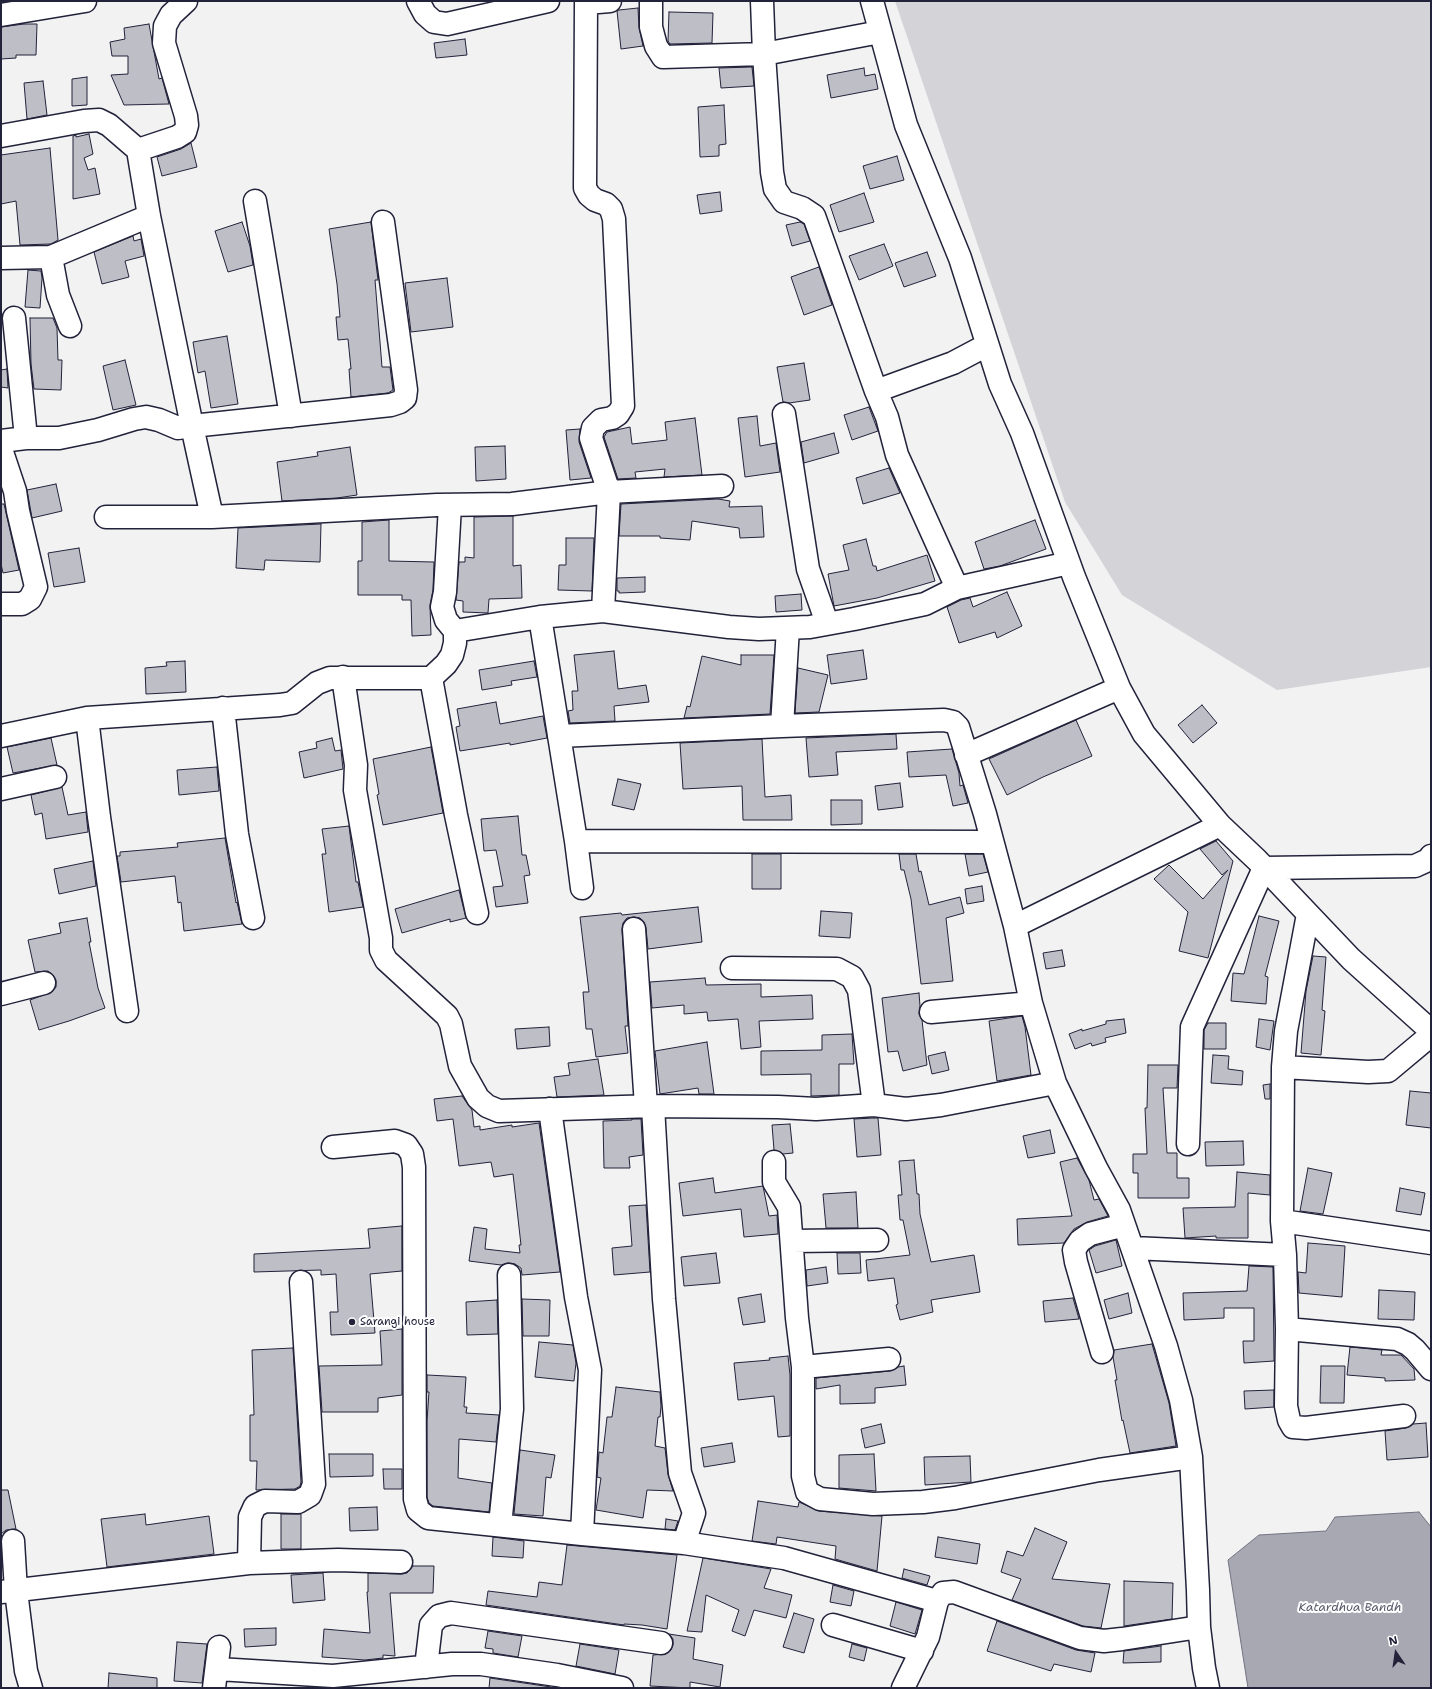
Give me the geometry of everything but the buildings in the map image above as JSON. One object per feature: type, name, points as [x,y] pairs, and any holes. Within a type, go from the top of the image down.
[{"type":"street","points":[[1,15],[85,1]]},
{"type":"street","points":[[138,150],[177,137],[184,132],[187,125],[186,116],[164,43],[165,26],[171,15],[184,1]]},
{"type":"street","points":[[418,1],[425,14],[434,22],[447,24],[548,1]]},
{"type":"street","points":[[603,611],[609,492],[591,438],[592,428],[600,420],[612,418],[618,414],[623,406],[614,219],[611,209],[606,204],[589,195],[585,188],[584,2],[610,1]]},
{"type":"street","points":[[651,1],[651,27],[656,46],[663,57],[764,54],[880,32]]},
{"type":"street","points":[[762,1],[772,172],[775,189],[784,202],[802,208],[814,216],[876,391],[887,417],[897,455],[957,588]]},
{"type":"street","points":[[872,1],[906,126],[960,258],[1000,384],[1022,433],[1069,563],[1119,688],[1144,734],[1220,825],[1264,868],[1351,959],[1431,1031]]},
{"type":"street","points":[[1,136],[84,121],[99,120],[109,125],[138,150],[149,216],[212,517]]},
{"type":"street","points":[[255,201],[291,416]]},
{"type":"street","points":[[1,258],[50,258],[149,216]]},
{"type":"street","points":[[1,441],[26,438],[59,438],[98,430],[134,419],[146,417],[178,428],[391,405],[400,402],[404,398],[406,390],[383,222]]},
{"type":"street","points":[[50,258],[58,295],[70,326]]},
{"type":"street","points":[[14,318],[26,438]]},
{"type":"street","points":[[876,391],[953,362],[987,345]]},
{"type":"street","points":[[784,414],[808,569],[827,623]]},
{"type":"street","points":[[1,449],[15,491],[18,511],[36,587],[30,599],[22,604],[1,604]]},
{"type":"street","points":[[106,517],[212,517],[437,505],[512,504],[609,492],[722,486]]},
{"type":"street","points":[[1,736],[87,718],[292,703],[317,682],[330,678],[431,678],[446,664],[452,655],[455,643],[455,631],[446,620],[442,607],[445,592],[450,506]]},
{"type":"street","points":[[455,631],[540,617],[603,611],[729,627],[788,628],[854,619],[925,604],[957,588],[1069,563]]},
{"type":"street","points":[[540,617],[576,841],[582,888]]},
{"type":"street","points":[[782,726],[788,628]]},
{"type":"street","points":[[343,677],[356,765],[355,790],[381,938],[381,950],[386,960],[447,1016],[451,1024],[460,1066],[478,1098],[487,1106],[499,1111],[649,1106],[778,1107],[816,1109],[874,1105],[906,1109],[941,1105],[1055,1083]]},
{"type":"street","points":[[431,678],[456,815],[477,913]]},
{"type":"street","points":[[966,755],[1119,688]]},
{"type":"street","points":[[223,708],[237,834],[253,918]]},
{"type":"street","points":[[87,718],[98,817],[127,1011]]},
{"type":"street","points":[[559,736],[944,720],[953,722],[958,727],[1015,926],[1031,1003],[1055,1083],[1096,1168],[1119,1210],[1170,1362],[1181,1400],[1191,1457],[1199,1596],[1199,1627],[1208,1688]]},
{"type":"street","points":[[1,789],[55,777]]},
{"type":"street","points":[[1015,926],[1220,825]]},
{"type":"street","points":[[576,841],[992,842]]},
{"type":"street","points":[[1264,868],[1416,866],[1428,860],[1431,856]]},
{"type":"street","points":[[1188,1144],[1192,1027],[1264,868]]},
{"type":"street","points":[[1308,914],[1286,1031],[1283,1067],[1282,1221],[1285,1255],[1287,1329],[1286,1406],[1289,1420],[1294,1427],[1306,1428],[1404,1416]]},
{"type":"street","points":[[634,929],[664,1299],[680,1473],[694,1513],[684,1543]]},
{"type":"street","points":[[732,968],[837,969],[852,977],[859,990],[874,1105]]},
{"type":"street","points":[[1,994],[44,983]]},
{"type":"street","points":[[931,1012],[1031,1003]]},
{"type":"street","points":[[1283,1067],[1368,1072],[1388,1071],[1431,1035]]},
{"type":"street","points":[[550,1109],[576,1297],[590,1370],[582,1534]]},
{"type":"street","points":[[333,1147],[395,1141],[406,1145],[412,1154],[414,1167],[415,1499],[418,1510],[428,1518],[684,1543],[784,1558],[937,1601]]},
{"type":"street","points":[[774,1162],[774,1182],[789,1207],[797,1318],[803,1367],[803,1476],[807,1492],[820,1499],[873,1504],[923,1502],[955,1498],[1099,1470],[1191,1457]]},
{"type":"street","points":[[1282,1221],[1431,1243]]},
{"type":"street","points":[[1102,1352],[1076,1262],[1074,1250],[1080,1241],[1090,1234],[1124,1225]]},
{"type":"street","points":[[792,1241],[877,1240]]},
{"type":"street","points":[[1132,1248],[1285,1255]]},
{"type":"street","points":[[500,1525],[512,1409],[509,1275]]},
{"type":"street","points":[[249,1563],[250,1517],[255,1506],[265,1501],[298,1502],[310,1495],[314,1484],[301,1282]]},
{"type":"street","points":[[1287,1329],[1397,1339],[1408,1344],[1415,1350],[1431,1369]]},
{"type":"street","points":[[803,1367],[889,1358]]},
{"type":"street","points":[[13,1541],[9,1592],[31,1688]]},
{"type":"street","points":[[9,1592],[249,1563],[338,1560],[401,1562]]},
{"type":"street","points":[[903,1688],[928,1637],[937,1601],[943,1593],[954,1592],[1080,1638],[1104,1640],[1122,1639],[1199,1627]]},
{"type":"street","points":[[426,1667],[431,1625],[439,1616],[451,1613],[661,1643]]},
{"type":"street","points":[[833,1625],[922,1651]]},
{"type":"street","points":[[219,1647],[216,1678],[333,1676],[452,1664],[481,1664],[557,1675],[622,1688]]},
{"type":"shaded area","points":[[895,1],[1431,1],[1431,667],[1277,690],[1122,595],[1065,502]]},
{"type":"water","name":"Katardhua Bandh","points":[[1419,1512],[1431,1527],[1431,1688],[1248,1688],[1228,1560],[1259,1535],[1326,1531],[1335,1517]]},
{"type":"place","name":"Sarangi house","points":[[352,1322]]}]
